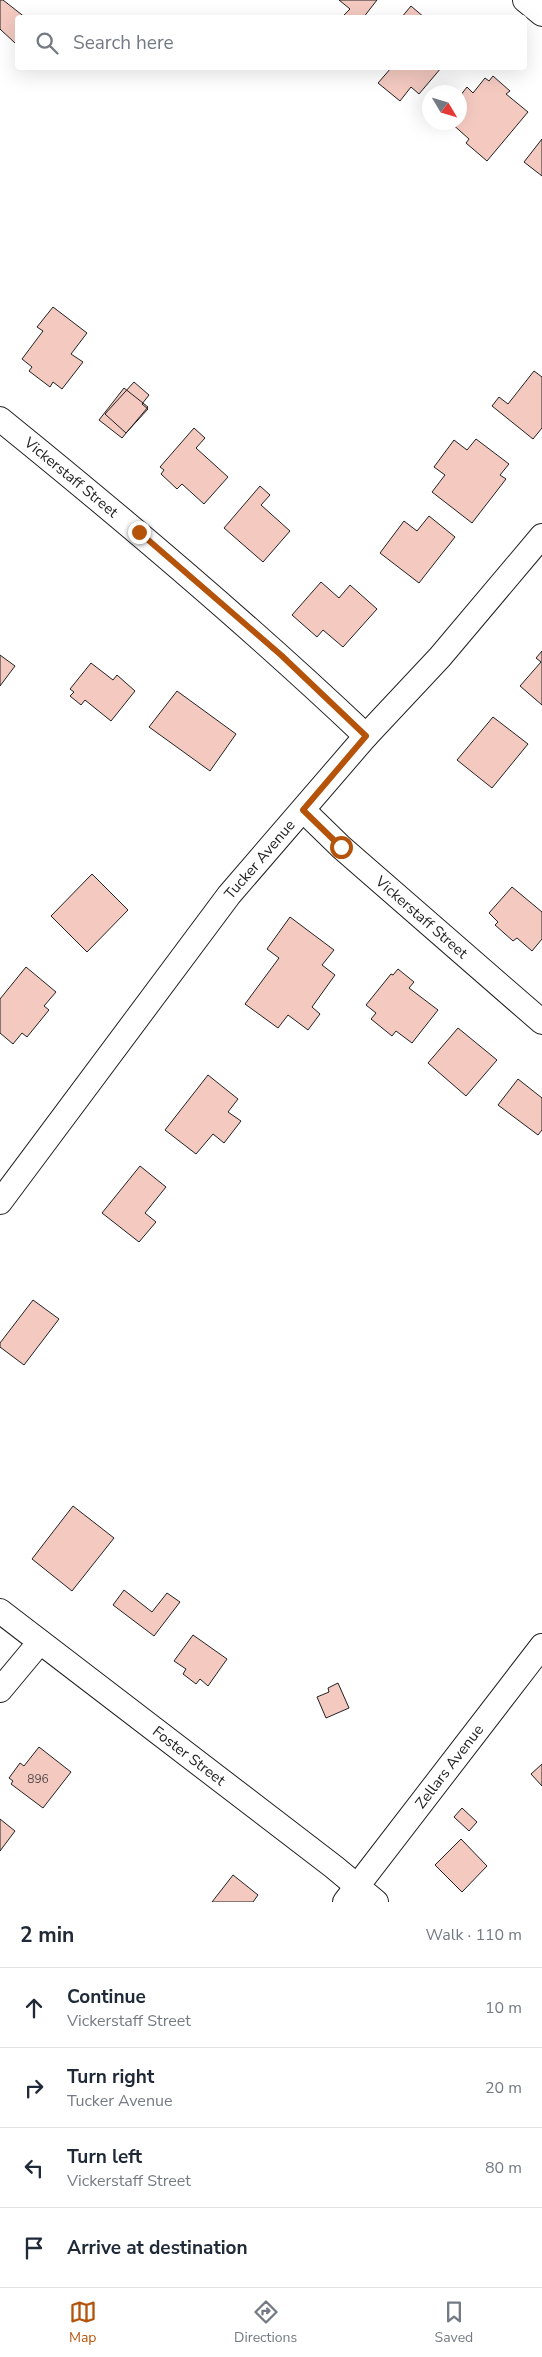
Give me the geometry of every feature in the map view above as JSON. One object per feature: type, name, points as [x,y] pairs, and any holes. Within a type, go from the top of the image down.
[{"type":"street","points":[[525,0],[542,14]]},
{"type":"street","name":"Vickerstaff Street","points":[[0,419],[147,538],[281,655],[366,736]]},
{"type":"street","name":"Tucker Avenue","points":[[0,1202],[229,895],[366,736],[440,657],[542,536]]},
{"type":"street","name":"Vickerstaff Street","points":[[303,810],[341,847],[542,1022]]},
{"type":"street","name":"Foster Street","points":[[0,1611],[351,1894],[376,1902]]},
{"type":"street","points":[[0,1690],[40,1642]]},
{"type":"street","name":"Zellars Avenue","points":[[351,1894],[542,1646]]},
{"type":"building","points":[[0,0],[3,0],[22,15],[15,15],[15,43],[0,29]]},
{"type":"building","points":[[339,0],[377,0],[365,15],[344,15],[350,9]]},
{"type":"building","points":[[411,6],[422,15],[404,15]]},
{"type":"building","points":[[389,70],[439,70],[427,85],[422,85],[422,90],[419,94],[411,87],[400,101],[378,83]]},
{"type":"building","points":[[493,76],[510,91],[506,94],[528,112],[487,161],[466,143],[469,139],[459,130],[467,130],[467,87],[473,93],[485,78],[489,81]]},
{"type":"building","points":[[542,139],[542,176],[524,162]]},
{"type":"building","points":[[53,307],[87,333],[71,354],[83,362],[62,389],[53,382],[50,387],[29,371],[32,367],[22,359],[43,331],[37,327]]},
{"type":"building","points":[[534,371],[542,377],[542,428],[533,439],[492,406],[499,397],[508,404]]},
{"type":"building","points":[[134,382],[149,395],[142,404],[148,409],[126,433],[105,414]]},
{"type":"building","points":[[124,388],[148,407],[122,438],[99,420]]},
{"type":"building","points":[[194,428],[205,438],[196,448],[228,477],[204,504],[182,484],[177,489],[161,474],[164,470],[160,467]]},
{"type":"building","points":[[476,439],[509,464],[500,475],[506,479],[472,523],[432,492],[445,475],[434,467],[454,440],[467,450]]},
{"type":"building","points":[[260,486],[270,495],[261,505],[290,531],[263,562],[224,528]]},
{"type":"building","points":[[429,516],[455,537],[419,583],[380,553],[404,521],[417,531]]},
{"type":"building","points":[[321,582],[339,598],[350,585],[377,609],[343,647],[323,630],[317,637],[292,615]]},
{"type":"building","points":[[542,651],[542,705],[520,686],[541,662],[536,658]]},
{"type":"building","points":[[0,655],[15,666],[0,686]]},
{"type":"building","points":[[91,663],[113,680],[117,675],[135,691],[111,721],[85,700],[81,705],[70,696],[74,692],[70,689]]},
{"type":"building","points":[[177,691],[236,734],[210,771],[149,727]]},
{"type":"building","points":[[493,717],[528,744],[492,788],[457,760]]},
{"type":"building","points":[[92,874],[128,910],[87,952],[51,916]]},
{"type":"building","points":[[512,887],[542,912],[542,939],[532,951],[517,938],[513,941],[495,925],[498,922],[489,913]]},
{"type":"building","points":[[290,917],[334,950],[322,965],[335,975],[312,1007],[320,1014],[308,1030],[288,1015],[278,1028],[245,1004],[279,958],[267,949]]},
{"type":"building","points":[[26,967],[56,992],[44,1006],[49,1010],[27,1037],[22,1033],[13,1044],[0,1033],[0,999]]},
{"type":"building","points":[[398,969],[414,982],[409,988],[438,1010],[412,1043],[396,1031],[392,1036],[371,1019],[376,1013],[366,1005],[391,974],[393,975]]},
{"type":"building","points":[[458,1028],[497,1060],[466,1096],[428,1063]]},
{"type":"building","points":[[208,1075],[238,1099],[228,1112],[241,1121],[224,1143],[213,1134],[196,1154],[165,1130]]},
{"type":"building","points":[[518,1079],[542,1098],[542,1130],[538,1135],[498,1105]]},
{"type":"building","points":[[140,1166],[166,1187],[145,1213],[156,1222],[139,1242],[102,1213]]},
{"type":"building","points":[[33,1300],[59,1319],[24,1365],[0,1347],[0,1343]]},
{"type":"building","points":[[73,1506],[114,1538],[72,1591],[32,1559]]},
{"type":"building","points":[[124,1590],[152,1612],[167,1593],[180,1602],[154,1636],[113,1605]]},
{"type":"building","points":[[193,1635],[227,1659],[208,1686],[200,1679],[196,1684],[183,1674],[186,1669],[174,1661]]},
{"type":"building","points":[[338,1683],[349,1708],[326,1718],[317,1697],[329,1692],[328,1688]]},
{"type":"building","points":[[39,1747],[71,1772],[43,1808],[11,1784],[13,1781],[9,1778],[20,1763],[24,1766]]},
{"type":"building","points":[[542,1764],[542,1786],[531,1774]]},
{"type":"building","points":[[462,1808],[477,1822],[469,1831],[454,1817]]},
{"type":"building","points":[[0,1819],[15,1831],[0,1851]]},
{"type":"building","points":[[461,1839],[487,1866],[462,1892],[435,1865]]},
{"type":"building","points":[[233,1875],[258,1895],[253,1902],[212,1902]]},
{"type":"route","points":[[139,532],[281,655],[366,736],[303,810],[341,847]]}]
